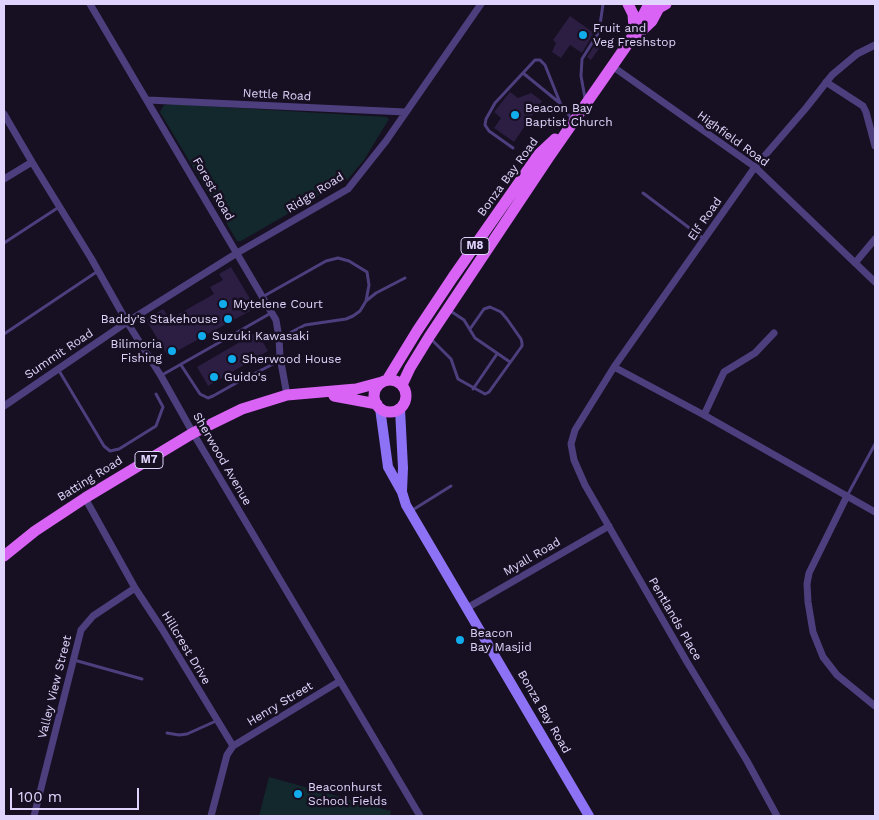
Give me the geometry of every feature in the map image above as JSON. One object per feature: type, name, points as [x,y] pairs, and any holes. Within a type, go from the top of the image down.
[{"type":"main road","points":[[628,4],[633,14],[631,38]]},
{"type":"main road","name":"Bonza Bay Road","points":[[402,385],[429,337],[574,120],[631,38],[652,21],[660,5]]},
{"type":"main road","name":"Bonza Bay Road","points":[[385,381],[416,331],[539,154],[574,120]]},
{"type":"main road","points":[[392,380],[402,385],[405,390],[406,400],[400,409],[390,412],[378,406],[375,400],[376,390],[385,381],[392,380]]},
{"type":"main road","name":"Batting Road","points":[[4,556],[35,531],[85,498],[193,434],[242,409],[287,395],[356,389],[385,381]]},
{"type":"main road","name":"Batting Road","points":[[308,393],[346,397],[378,406]]},
{"type":"street","name":"Forest Road","points":[[90,4],[276,320],[280,338],[280,361],[287,395]]},
{"type":"street","name":"Ridge Road","points":[[127,322],[237,253],[348,189],[386,141],[404,112],[481,4]]},
{"type":"street","name":"Elf Road","points":[[576,427],[614,367],[756,167],[826,82],[850,59],[875,45]]},
{"type":"street","name":"Highfield Road","points":[[612,66],[756,167],[875,282]]},
{"type":"street","points":[[826,82],[863,106],[875,146]]},
{"type":"street","name":"Nettle Road","points":[[148,100],[404,112]]},
{"type":"street","name":"Sherwood Avenue","points":[[4,114],[420,816]]},
{"type":"street","points":[[4,180],[32,162]]},
{"type":"street","points":[[855,262],[875,240]]},
{"type":"street","name":"Summit Road","points":[[4,406],[127,322]]},
{"type":"street","points":[[704,415],[724,372],[753,355],[774,333]]},
{"type":"street","points":[[614,367],[704,415],[875,512]]},
{"type":"street","name":"Bonza Bay Road","points":[[378,406],[388,467],[402,492],[410,512],[589,816]]},
{"type":"street","name":"Bonza Bay Road","points":[[400,409],[403,468],[402,492]]},
{"type":"street","name":"Pentlands Place","points":[[576,427],[571,444],[574,460],[585,485],[747,761],[776,816]]},
{"type":"street","points":[[847,496],[809,573],[807,584],[808,602],[813,632],[823,657],[837,675],[875,706]]},
{"type":"street","name":"Hillcrest Drive","points":[[85,498],[135,588],[232,746]]},
{"type":"street","name":"Myall Road","points":[[467,608],[609,526]]},
{"type":"street","name":"Valley View Street","points":[[34,816],[81,630],[88,620],[135,588]]},
{"type":"street","name":"Henry Street","points":[[232,746],[340,681]]},
{"type":"street","points":[[211,816],[227,755],[232,746]]},
{"type":"lane","points":[[586,103],[581,76],[582,60],[598,32],[603,4]]},
{"type":"lane","points":[[513,148],[486,128],[488,112],[495,102],[535,60],[542,61],[561,105]]},
{"type":"lane","points":[[523,73],[561,105],[574,120]]},
{"type":"lane","points":[[643,192],[704,239]]},
{"type":"lane","points":[[4,242],[59,207]]},
{"type":"lane","points":[[263,296],[326,261],[338,258],[349,260],[367,272],[369,284],[366,301]]},
{"type":"lane","points":[[4,334],[98,271]]},
{"type":"lane","points":[[280,338],[305,325],[346,319],[360,311],[366,301],[376,293],[404,278]]},
{"type":"lane","points":[[429,337],[451,359],[458,379],[484,394],[489,392],[522,346],[522,343],[514,327],[501,312],[490,307],[484,308],[470,329]]},
{"type":"lane","points":[[448,309],[464,320],[475,338],[510,362]]},
{"type":"lane","points":[[161,376],[272,313]]},
{"type":"lane","points":[[473,389],[497,354]]},
{"type":"lane","points":[[182,365],[200,394],[208,398],[280,361]]},
{"type":"lane","points":[[57,369],[104,446],[110,451],[119,449],[156,426],[163,407],[156,394]]},
{"type":"lane","points":[[847,496],[875,444]]},
{"type":"lane","points":[[410,512],[451,486]]},
{"type":"lane","points":[[73,660],[142,679]]},
{"type":"lane","points":[[167,733],[187,734],[217,721]]},
{"type":"green space","points":[[164,105],[386,117],[389,119],[364,160],[348,179],[241,241],[237,241],[160,112]]},
{"type":"green space","name":"Beaconhurst School Fields","points":[[269,777],[391,811],[390,816],[259,816]]},
{"type":"building","points":[[570,16],[594,33],[582,53],[570,45],[561,58],[552,52],[556,43],[553,40]]},
{"type":"building","points":[[600,37],[605,40],[591,60],[587,57]]},
{"type":"building","name":"Beacon Bay Baptist Church","points":[[510,92],[518,98],[531,93],[542,101],[514,142],[494,128],[501,118],[494,112]]},
{"type":"building","name":"Mytelene Court","points":[[231,267],[252,302],[247,305],[250,311],[168,356],[146,320],[163,309],[170,319],[214,294],[210,287],[223,280],[219,274]]},
{"type":"building","name":"Sherwood House","points":[[257,332],[268,351],[208,386],[197,367]]},
{"type":"place","name":"Fruit and Veg Freshstop","points":[[583,35]]},
{"type":"place","name":"Beacon Bay Baptist Church","points":[[515,115]]},
{"type":"place","name":"Mytelene Court","points":[[223,304]]},
{"type":"place","name":"Baddy's Stakehouse","points":[[228,319]]},
{"type":"place","name":"Suzuki Kawasaki","points":[[202,336]]},
{"type":"place","name":"Bilimoria Fishing","points":[[172,351]]},
{"type":"place","name":"Sherwood House","points":[[232,359]]},
{"type":"place","name":"Guido's","points":[[214,377]]},
{"type":"place","name":"Beacon Bay Masjid","points":[[460,640]]},
{"type":"place","name":"Beaconhurst School Fields","points":[[298,794]]}]
